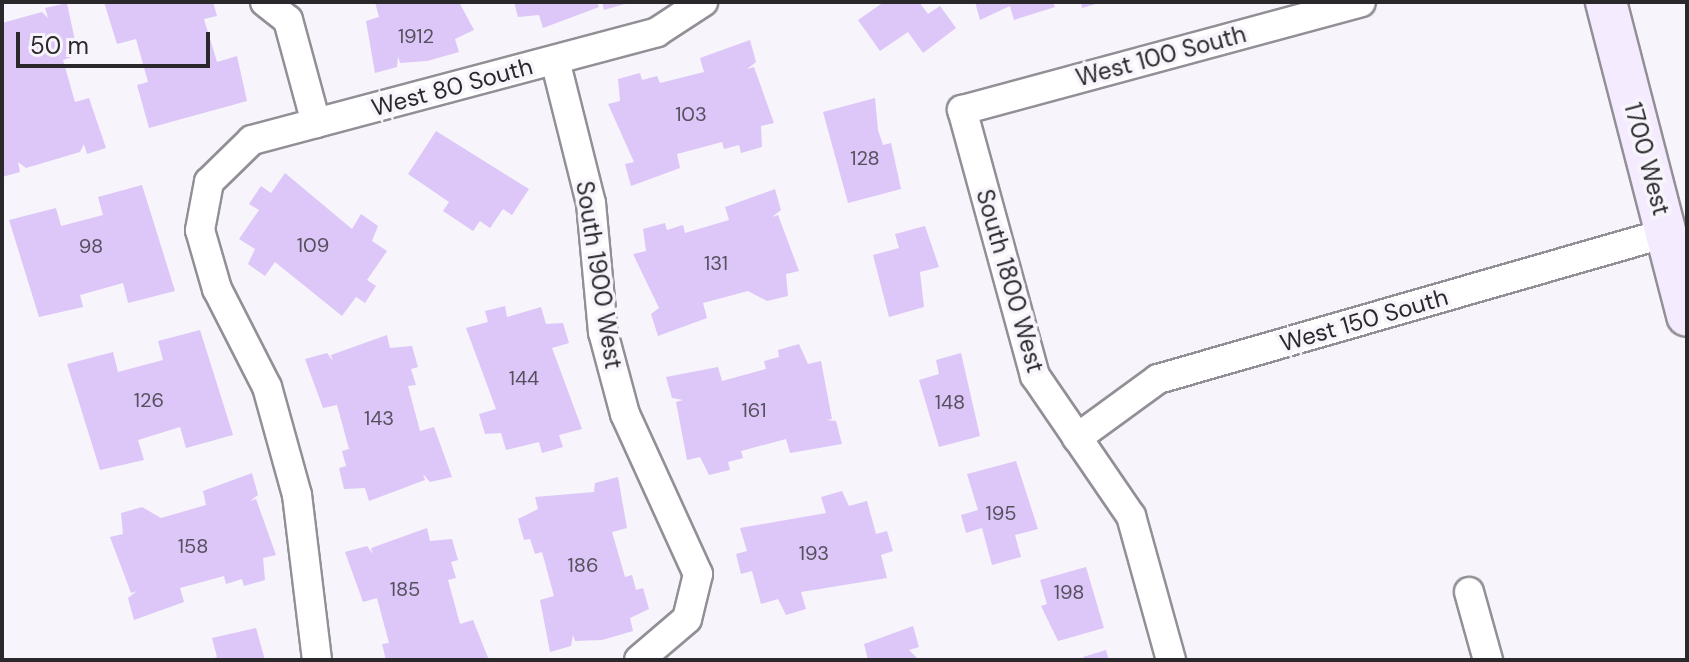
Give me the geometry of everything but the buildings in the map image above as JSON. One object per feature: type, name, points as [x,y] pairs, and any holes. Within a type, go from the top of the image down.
[{"type":"street","points":[[265,2],[293,11],[316,123]]},
{"type":"street","name":"West 80 South","points":[[317,660],[293,481],[267,387],[217,289],[200,230],[209,182],[252,140],[657,32],[703,2]]},
{"type":"street","name":"West 100 South","points":[[962,110],[1361,2]]},
{"type":"street","name":"1700 West","points":[[1606,2],[1687,316]]},
{"type":"street","name":"South 1900 West","points":[[555,60],[591,203],[603,332],[625,414],[698,574],[687,619],[639,660]]},
{"type":"street","name":"South 1800 West","points":[[962,110],[1035,376],[1131,516],[1171,660]]},
{"type":"street","name":"West 150 South","points":[[1077,438],[1158,379],[1666,233]]},
{"type":"street","points":[[1469,592],[1488,660]]}]
